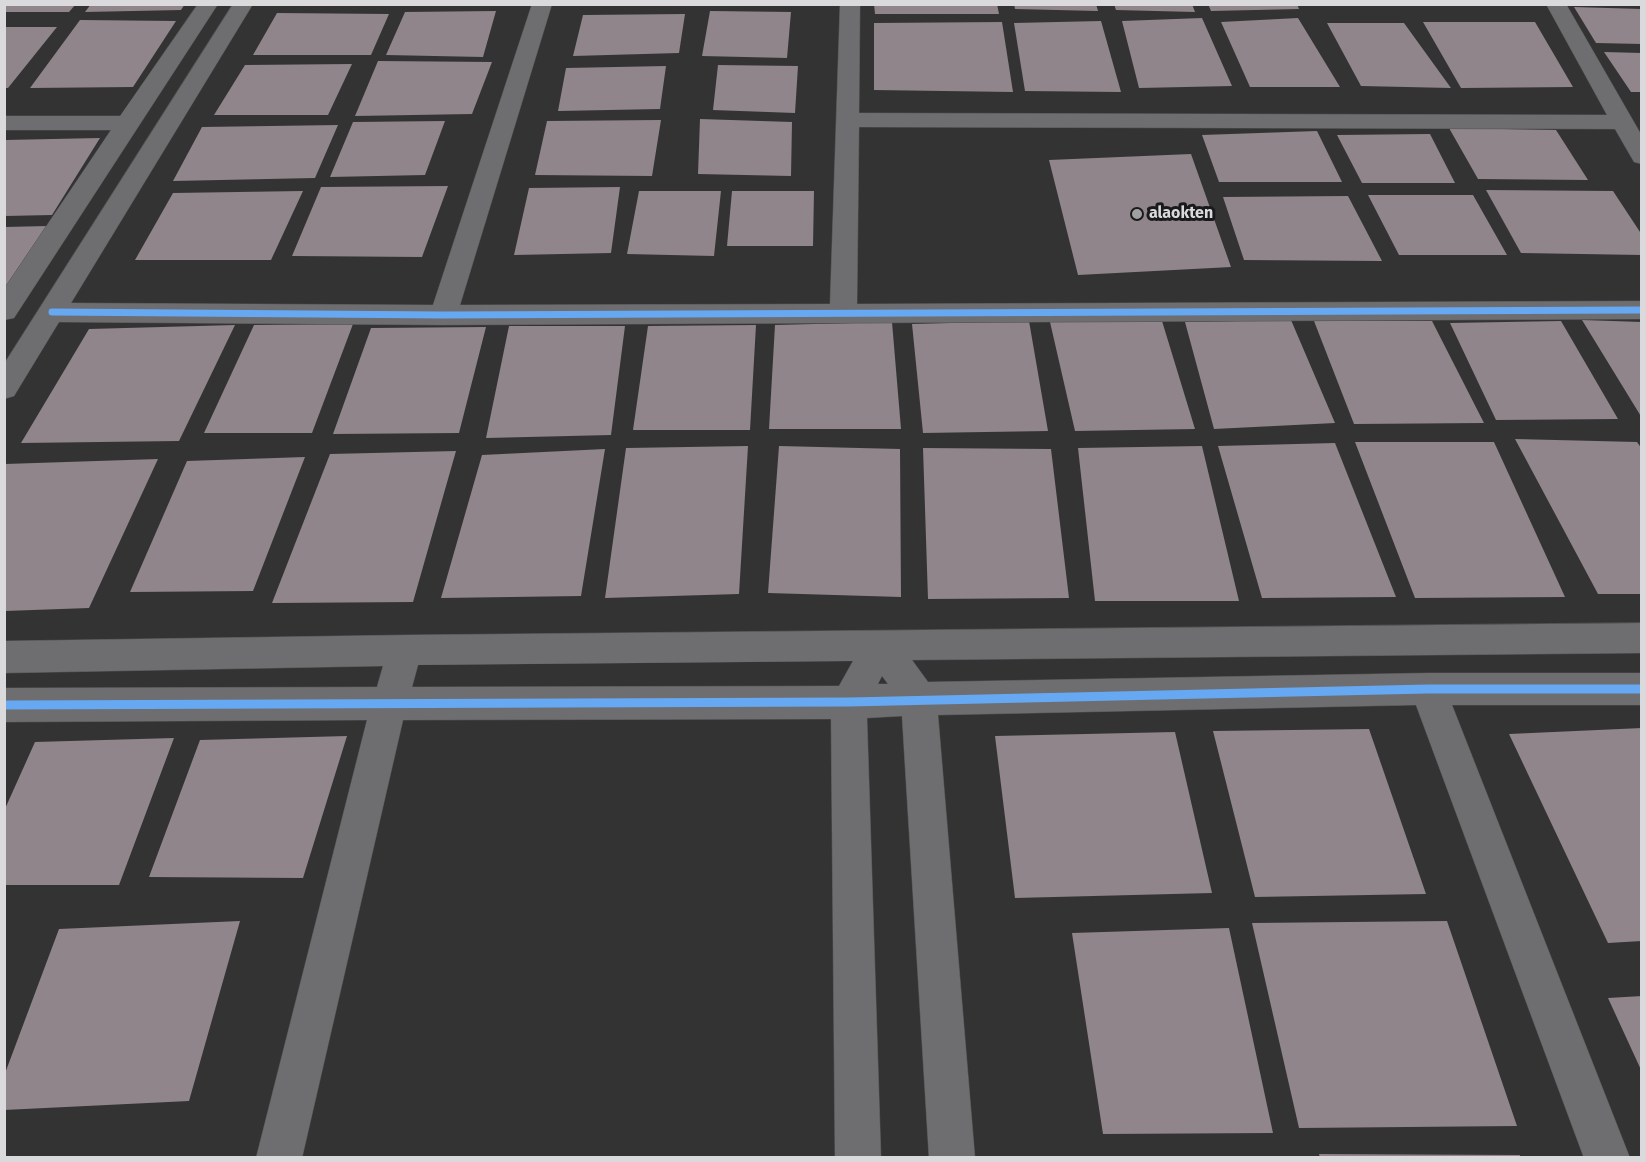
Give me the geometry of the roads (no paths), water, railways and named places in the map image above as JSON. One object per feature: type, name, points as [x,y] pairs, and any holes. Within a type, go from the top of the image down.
[{"type":"street","points":[[4,311],[208,4]]},
{"type":"street","points":[[4,387],[243,4]]},
{"type":"street","points":[[443,315],[542,4]]},
{"type":"street","points":[[843,314],[850,4]]},
{"type":"street","points":[[1556,4],[1641,157]]},
{"type":"street","points":[[847,120],[1621,122]]},
{"type":"street","points":[[4,123],[127,123]]},
{"type":"street","points":[[52,312],[443,315],[1641,310]]},
{"type":"street","points":[[4,657],[405,650],[1641,638]]},
{"type":"street","points":[[880,645],[919,699],[952,1158]]},
{"type":"street","points":[[858,1158],[849,702],[880,645]]},
{"type":"street","points":[[279,1158],[389,705],[405,650]]},
{"type":"street","points":[[1428,689],[1608,1158]]},
{"type":"street","points":[[4,705],[849,702],[1428,689],[1641,689]]},
{"type":"place","name":"alaokten","points":[[1137,214]]}]
